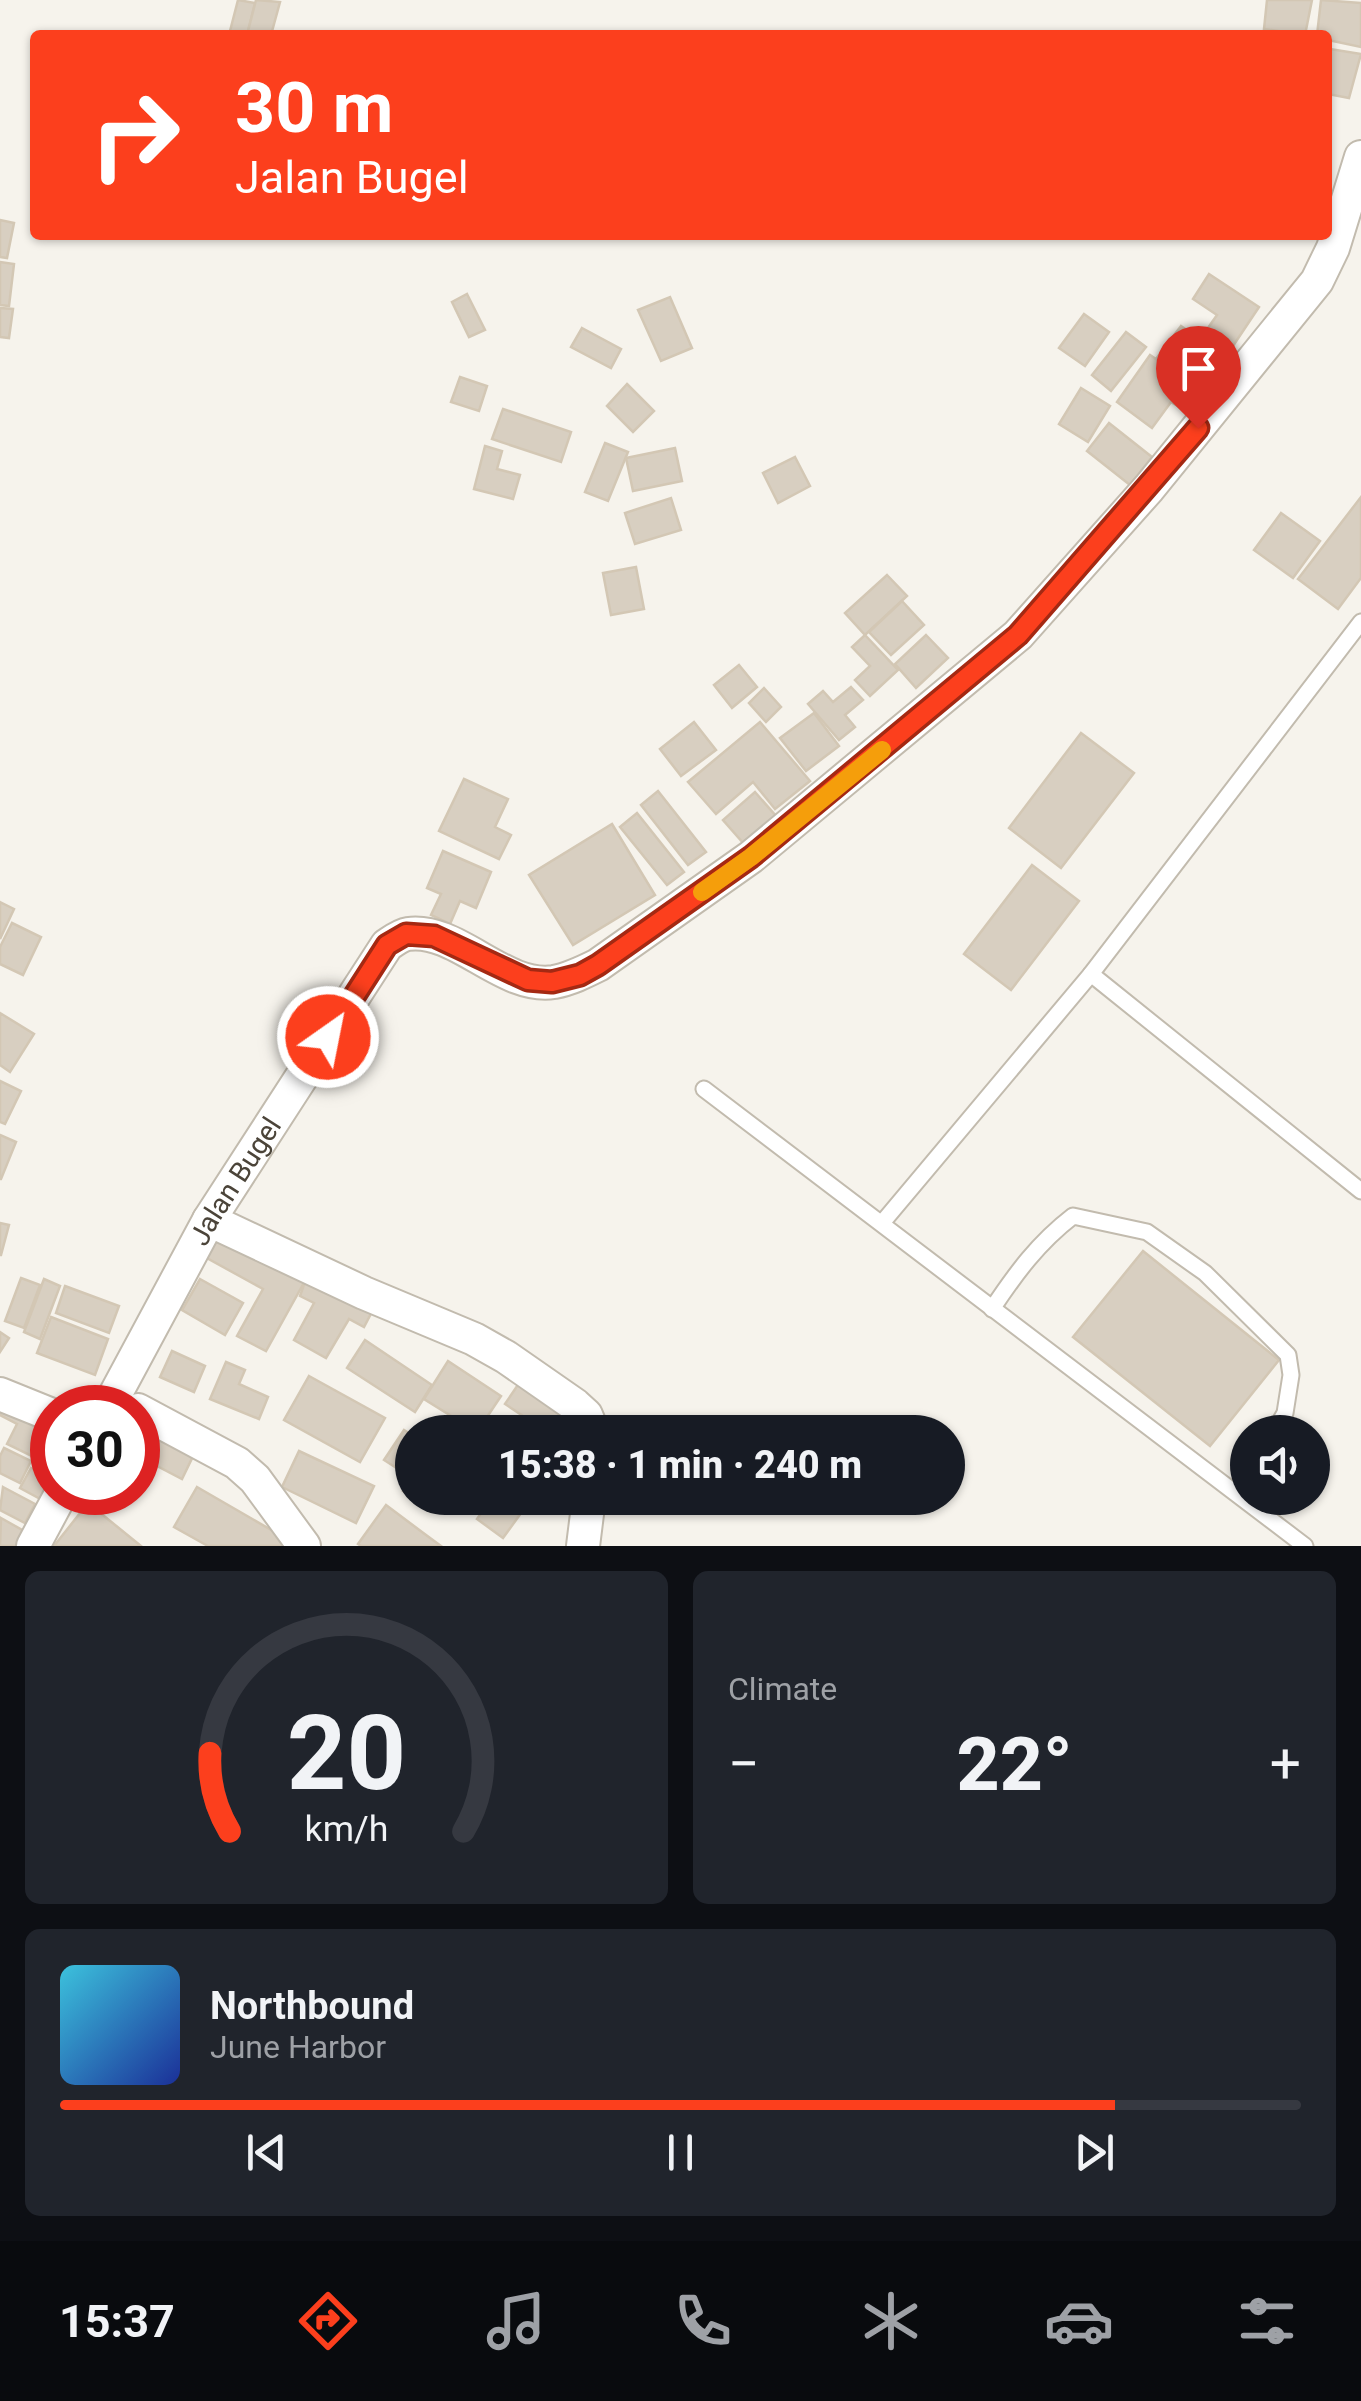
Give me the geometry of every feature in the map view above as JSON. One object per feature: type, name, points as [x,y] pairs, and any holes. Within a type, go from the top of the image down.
[{"type":"street","name":"Jalan Bugel","points":[[133,1385],[209,1220],[387,945],[406,934],[434,936],[528,980],[552,982],[580,975],[751,857],[1018,635],[1149,488],[1317,281],[1333,248],[1361,157]]},
{"type":"street","points":[[209,1220],[506,1356],[586,1415]]},
{"type":"street","points":[[0,1394],[30,1407]]},
{"type":"street","points":[[160,1424],[237,1463],[255,1479],[304,1546]]},
{"type":"street","points":[[33,1546],[50,1515]]},
{"type":"street","points":[[584,1546],[587,1515]]},
{"type":"lane","points":[[882,1224],[1091,974],[1361,622]]},
{"type":"lane","points":[[1091,974],[1361,1191]]},
{"type":"lane","points":[[704,1089],[1230,1488]]},
{"type":"lane","points":[[992,1309],[1024,1261],[1073,1216],[1148,1232],[1205,1273],[1288,1355],[1291,1375],[1284,1415]]},
{"type":"lane","points":[[1265,1515],[1306,1546]]},
{"type":"building","points":[[238,0],[255,3],[248,30],[230,30]]},
{"type":"building","points":[[256,0],[280,2],[272,30],[248,30]]},
{"type":"building","points":[[1267,0],[1312,0],[1306,30],[1264,29]]},
{"type":"building","points":[[1321,0],[1361,3],[1361,47],[1332,41],[1332,30],[1318,30]]},
{"type":"building","points":[[1332,49],[1361,54],[1349,98],[1332,95]]},
{"type":"building","points":[[0,220],[14,223],[7,258],[0,257]]},
{"type":"building","points":[[0,262],[14,264],[9,306],[0,305]]},
{"type":"building","points":[[1209,274],[1259,307],[1227,355],[1201,338],[1217,315],[1193,299]]},
{"type":"building","points":[[467,294],[485,330],[469,337],[452,302]]},
{"type":"building","points":[[670,297],[692,348],[661,361],[638,310]]},
{"type":"building","points":[[0,308],[13,309],[9,338],[0,337]]},
{"type":"building","points":[[1084,314],[1109,332],[1085,366],[1059,348]]},
{"type":"building","points":[[1181,326],[1209,346],[1192,369],[1204,378],[1181,408],[1171,402],[1152,428],[1117,402],[1150,355],[1156,359]]},
{"type":"building","points":[[582,328],[621,349],[611,368],[571,347]]},
{"type":"building","points":[[1126,332],[1146,347],[1111,391],[1092,375]]},
{"type":"building","points":[[460,377],[487,386],[479,411],[451,402]]},
{"type":"building","points":[[627,384],[654,411],[633,432],[607,406]]},
{"type":"building","points":[[1081,388],[1110,406],[1088,442],[1059,424]]},
{"type":"building","points":[[503,409],[571,432],[561,462],[492,439]]},
{"type":"building","points":[[1109,423],[1152,457],[1130,485],[1087,451]]},
{"type":"building","points":[[605,443],[628,452],[608,501],[585,492]]},
{"type":"building","points":[[485,446],[502,451],[497,469],[520,475],[513,499],[474,489]]},
{"type":"building","points":[[675,448],[682,481],[633,491],[626,458]]},
{"type":"building","points":[[795,457],[810,486],[778,503],[763,473]]},
{"type":"building","points":[[1361,497],[1361,578],[1338,609],[1298,579]]},
{"type":"building","points":[[671,498],[681,530],[635,544],[625,513]]},
{"type":"building","points":[[1281,513],[1320,541],[1293,578],[1254,550]]},
{"type":"building","points":[[636,567],[644,609],[611,615],[603,573]]},
{"type":"building","points":[[887,575],[907,596],[865,635],[845,613]]},
{"type":"building","points":[[902,601],[924,625],[891,655],[869,632]]},
{"type":"building","points":[[865,635],[898,670],[870,696],[855,680],[870,666],[852,647]]},
{"type":"building","points":[[926,635],[948,658],[916,688],[895,664]]},
{"type":"building","points":[[739,665],[757,687],[732,708],[714,685]]},
{"type":"building","points":[[851,687],[863,700],[845,715],[855,727],[839,740],[808,704],[823,691],[833,702]]},
{"type":"building","points":[[764,688],[781,707],[766,722],[749,703]]},
{"type":"building","points":[[814,713],[839,746],[806,771],[780,738]]},
{"type":"building","points":[[694,722],[716,750],[681,776],[660,749]]},
{"type":"building","points":[[760,722],[810,781],[775,809],[753,782],[716,814],[688,782]]},
{"type":"building","points":[[1081,733],[1134,773],[1061,868],[1009,828]]},
{"type":"building","points":[[464,779],[508,799],[495,827],[511,835],[499,859],[439,831]]},
{"type":"building","points":[[658,791],[706,852],[688,865],[641,805]]},
{"type":"building","points":[[755,792],[776,816],[744,844],[723,820]]},
{"type":"building","points":[[637,813],[684,872],[667,885],[620,827]]},
{"type":"building","points":[[612,824],[655,895],[573,945],[529,875]]},
{"type":"building","points":[[443,851],[491,872],[476,908],[460,901],[450,924],[431,915],[441,894],[427,888]]},
{"type":"building","points":[[1032,865],[1079,901],[1011,990],[964,954]]},
{"type":"building","points":[[0,902],[14,909],[0,939]]},
{"type":"building","points":[[12,923],[41,937],[23,975],[0,964],[0,947]]},
{"type":"building","points":[[0,1013],[34,1034],[10,1072],[0,1065]]},
{"type":"building","points":[[0,1081],[21,1091],[5,1124],[0,1122]]},
{"type":"building","points":[[0,1135],[16,1142],[1,1179],[0,1179]]},
{"type":"building","points":[[0,1223],[9,1225],[1,1255],[0,1255]]},
{"type":"building","points":[[219,1231],[306,1279],[266,1351],[237,1336],[263,1289],[205,1257]]},
{"type":"building","points":[[1143,1251],[1279,1360],[1235,1415],[1230,1415],[1230,1421],[1210,1446],[1073,1337]]},
{"type":"building","points":[[21,1278],[40,1285],[24,1328],[5,1321]]},
{"type":"building","points":[[44,1279],[60,1286],[40,1339],[24,1332]]},
{"type":"building","points":[[200,1279],[243,1303],[225,1335],[182,1310]]},
{"type":"building","points":[[306,1279],[375,1306],[364,1327],[349,1319],[326,1358],[294,1340],[314,1303],[300,1296]]},
{"type":"building","points":[[65,1286],[119,1306],[109,1333],[56,1313]]},
{"type":"building","points":[[51,1317],[108,1339],[95,1375],[37,1353]]},
{"type":"building","points":[[0,1332],[9,1338],[0,1352]]},
{"type":"building","points":[[365,1340],[432,1385],[415,1412],[347,1368]]},
{"type":"building","points":[[172,1351],[205,1366],[194,1392],[160,1377]]},
{"type":"building","points":[[448,1361],[501,1396],[488,1415],[450,1415],[424,1399]]},
{"type":"building","points":[[226,1362],[245,1370],[239,1384],[268,1397],[259,1419],[210,1399]]},
{"type":"building","points":[[309,1376],[385,1418],[360,1462],[284,1420]]},
{"type":"building","points":[[524,1376],[571,1408],[566,1415],[522,1415],[505,1404]]},
{"type":"building","points":[[8,1400],[30,1414],[30,1455],[7,1444],[17,1424],[0,1415]]},
{"type":"building","points":[[160,1429],[197,1448],[182,1479],[160,1468]]},
{"type":"building","points":[[395,1444],[395,1467],[384,1460]]},
{"type":"building","points":[[4,1448],[30,1461],[20,1483],[0,1473]]},
{"type":"building","points":[[299,1451],[374,1486],[356,1523],[282,1487]]},
{"type":"building","points":[[30,1470],[30,1493],[20,1488]]},
{"type":"building","points":[[3,1487],[30,1501],[25,1523],[0,1510]]},
{"type":"building","points":[[197,1487],[292,1542],[289,1546],[208,1546],[174,1527]]},
{"type":"building","points":[[386,1505],[441,1546],[361,1546],[358,1544]]},
{"type":"building","points":[[79,1515],[103,1515],[141,1546],[54,1546]]},
{"type":"building","points":[[480,1515],[520,1515],[503,1538],[477,1519]]},
{"type":"building","points":[[1,1518],[24,1531],[16,1546],[0,1546]]},
{"type":"slow traffic","points":[[702,892],[882,750]]},
{"type":"route","points":[[328,1037],[387,945],[406,934],[434,936],[528,980],[552,982],[580,975],[598,965],[751,857],[1018,635],[1198,428]]}]
